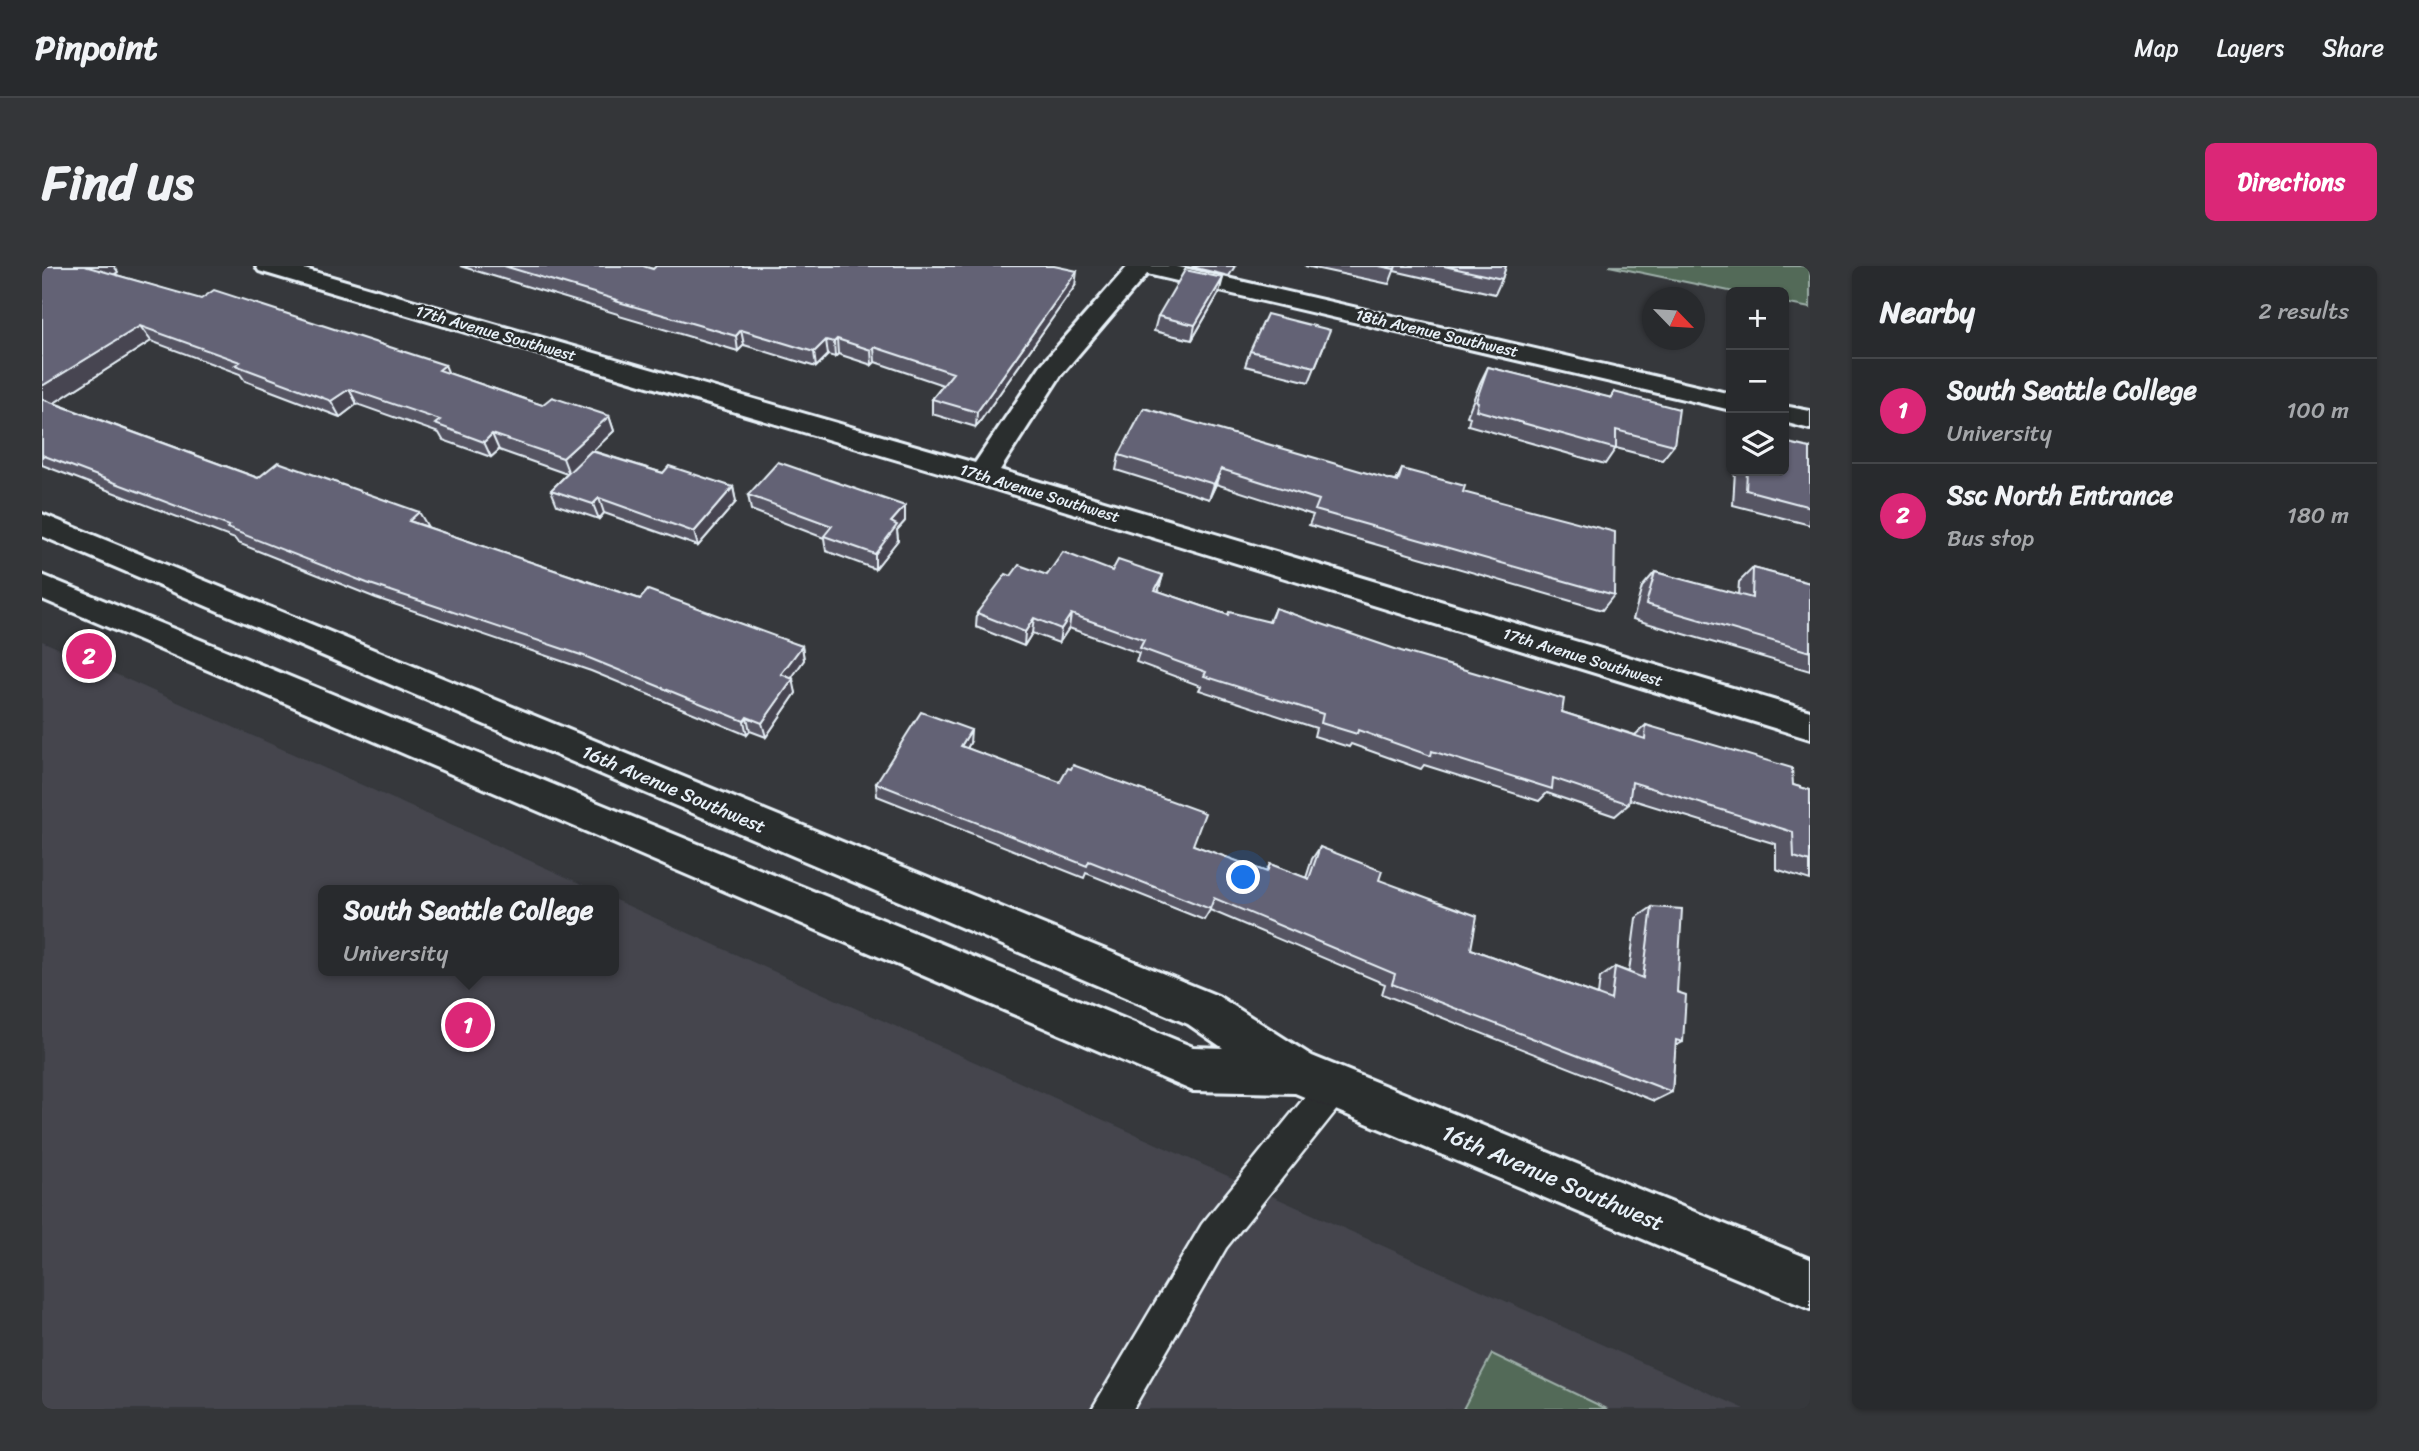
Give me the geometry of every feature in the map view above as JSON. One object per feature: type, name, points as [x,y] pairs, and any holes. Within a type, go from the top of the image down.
[{"type":"street","name":"17th Avenue Southwest","points":[[268,266],[982,475],[1810,725]]},
{"type":"street","points":[[982,475],[1050,371],[1142,266]]},
{"type":"street","name":"18th Avenue Southwest","points":[[1142,266],[1726,401]]},
{"type":"street","points":[[1789,415],[1810,420]]},
{"type":"street","name":"16th Avenue Southwest","points":[[42,524],[1203,1010],[1315,1079],[1810,1284]]},
{"type":"street","name":"16th Avenue Southwest","points":[[42,586],[1193,1069],[1315,1079]]},
{"type":"lane","points":[[1111,1409],[1214,1236],[1315,1079]]},
{"type":"shaded area","points":[[42,641],[584,885],[318,885],[318,976],[619,976],[619,902],[1745,1409],[42,1409]]},
{"type":"green space","points":[[1609,266],[1810,266],[1810,308],[1789,304],[1789,287],[1726,287],[1726,290]]},
{"type":"green space","points":[[1492,1354],[1607,1409],[1463,1409]]},
{"type":"building","points":[[42,266],[90,266],[88,267],[201,299],[214,290],[445,365],[439,370],[542,405],[552,397],[609,416],[563,458],[492,434],[484,442],[435,424],[440,420],[349,389],[331,401],[235,365],[240,362],[140,326],[42,386]]},
{"type":"building","points":[[504,266],[643,266],[653,269],[656,266],[1054,266],[1077,271],[977,412],[932,399],[953,373],[874,347],[871,350],[837,339],[834,342],[826,340],[814,352],[741,330],[736,336]]},
{"type":"building","points":[[1444,266],[1506,266],[1502,279]]},
{"type":"building","points":[[1185,270],[1223,278],[1195,325],[1158,316]]},
{"type":"building","points":[[1267,314],[1330,330],[1315,367],[1250,351]]},
{"type":"building","points":[[1488,367],[1612,398],[1614,392],[1679,409],[1674,445],[1616,430],[1616,449],[1476,410],[1476,401]]},
{"type":"building","points":[[42,399],[258,478],[278,462],[419,512],[409,521],[640,599],[648,590],[802,646],[781,674],[793,679],[762,723],[747,717],[744,721],[584,656],[367,583],[227,528],[229,526],[42,455]]},
{"type":"building","points":[[1144,408],[1398,482],[1402,469],[1465,486],[1463,492],[1615,532],[1614,595],[1315,510],[1319,500],[1221,469],[1214,484],[1119,455]]},
{"type":"building","points":[[1789,443],[1810,448],[1810,507],[1746,490],[1747,476],[1789,476]]},
{"type":"building","points":[[591,451],[663,473],[669,466],[733,487],[694,532],[599,498],[593,504],[551,490]]},
{"type":"building","points":[[778,462],[905,506],[891,522],[897,525],[875,554],[824,536],[832,526],[748,495]]},
{"type":"building","points":[[1063,552],[1112,571],[1118,560],[1163,575],[1155,590],[1228,615],[1229,612],[1270,622],[1275,608],[1401,651],[1564,699],[1562,712],[1645,739],[1646,725],[1792,768],[1793,785],[1810,790],[1810,862],[1794,857],[1793,832],[1632,782],[1629,804],[1553,778],[1552,789],[1432,751],[1431,756],[1358,730],[1357,734],[1321,723],[1323,714],[1204,676],[1206,672],[1140,648],[1144,640],[1071,614],[1061,629],[1034,618],[1025,632],[977,613],[1006,574],[1011,576],[1019,565],[1047,575]]},
{"type":"building","points":[[1753,568],[1810,583],[1810,652],[1646,604],[1655,572],[1752,598]]},
{"type":"building","points":[[921,712],[971,730],[961,746],[1060,782],[1068,768],[1071,769],[1073,765],[1205,813],[1193,845],[1267,872],[1270,864],[1309,879],[1320,847],[1382,871],[1379,880],[1477,916],[1471,949],[1611,1000],[1615,967],[1643,978],[1652,907],[1682,909],[1677,992],[1686,995],[1683,1042],[1676,1040],[1672,1092],[1392,984],[1395,974],[1214,898],[1210,909],[1089,861],[1087,866],[876,783]]},
{"type":"place","name":"Ssc North Entrance","points":[[89,656]]},
{"type":"place","name":"South Seattle College","points":[[468,1025]]}]
